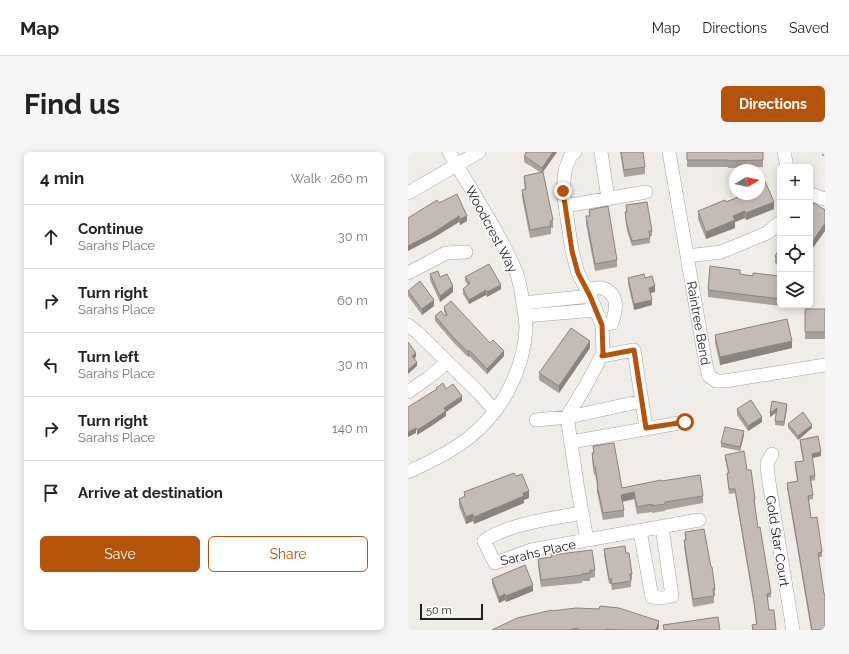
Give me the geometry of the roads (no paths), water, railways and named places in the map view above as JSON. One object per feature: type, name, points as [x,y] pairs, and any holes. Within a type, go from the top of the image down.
[{"type":"street","name":"Woodcrest Way","points":[[408,472],[459,445],[479,428],[495,411],[515,378],[520,364],[525,340],[526,327],[521,288],[506,253],[449,152]]},
{"type":"street","points":[[408,193],[478,152]]},
{"type":"street","points":[[569,417],[569,413],[603,353],[602,325],[578,273],[572,251],[565,206],[563,191],[565,170],[571,155],[575,152]]},
{"type":"street","points":[[601,152],[608,199]]},
{"type":"street","name":"Raintree Bend","points":[[669,152],[709,376],[716,381],[725,381],[825,365]]},
{"type":"street","points":[[784,152],[786,164]]},
{"type":"street","points":[[565,206],[646,192]]},
{"type":"street","points":[[813,195],[825,199]]},
{"type":"street","points":[[687,256],[721,252],[767,233],[777,225]]},
{"type":"street","points":[[408,273],[446,252],[466,252]]},
{"type":"street","points":[[524,310],[588,293],[601,288],[609,292],[614,297],[617,305],[612,323],[602,325]]},
{"type":"street","points":[[524,310],[595,310]]},
{"type":"street","points":[[408,325],[418,333],[495,411]]},
{"type":"street","points":[[602,356],[634,350],[646,428]]},
{"type":"street","points":[[408,392],[447,362]]},
{"type":"street","points":[[536,420],[569,417],[642,402]]},
{"type":"street","name":"Sarahs Place","points":[[569,417],[571,442],[582,513],[588,540]]},
{"type":"street","points":[[571,442],[685,422]]},
{"type":"street","name":"Gold Star Court","points":[[772,454],[767,463],[768,476],[793,630]]},
{"type":"street","name":"Sarahs Place","points":[[582,513],[529,523],[492,535],[484,541],[495,563],[531,550],[700,520]]},
{"type":"street","points":[[640,531],[652,597],[662,598],[672,596],[662,527]]}]
